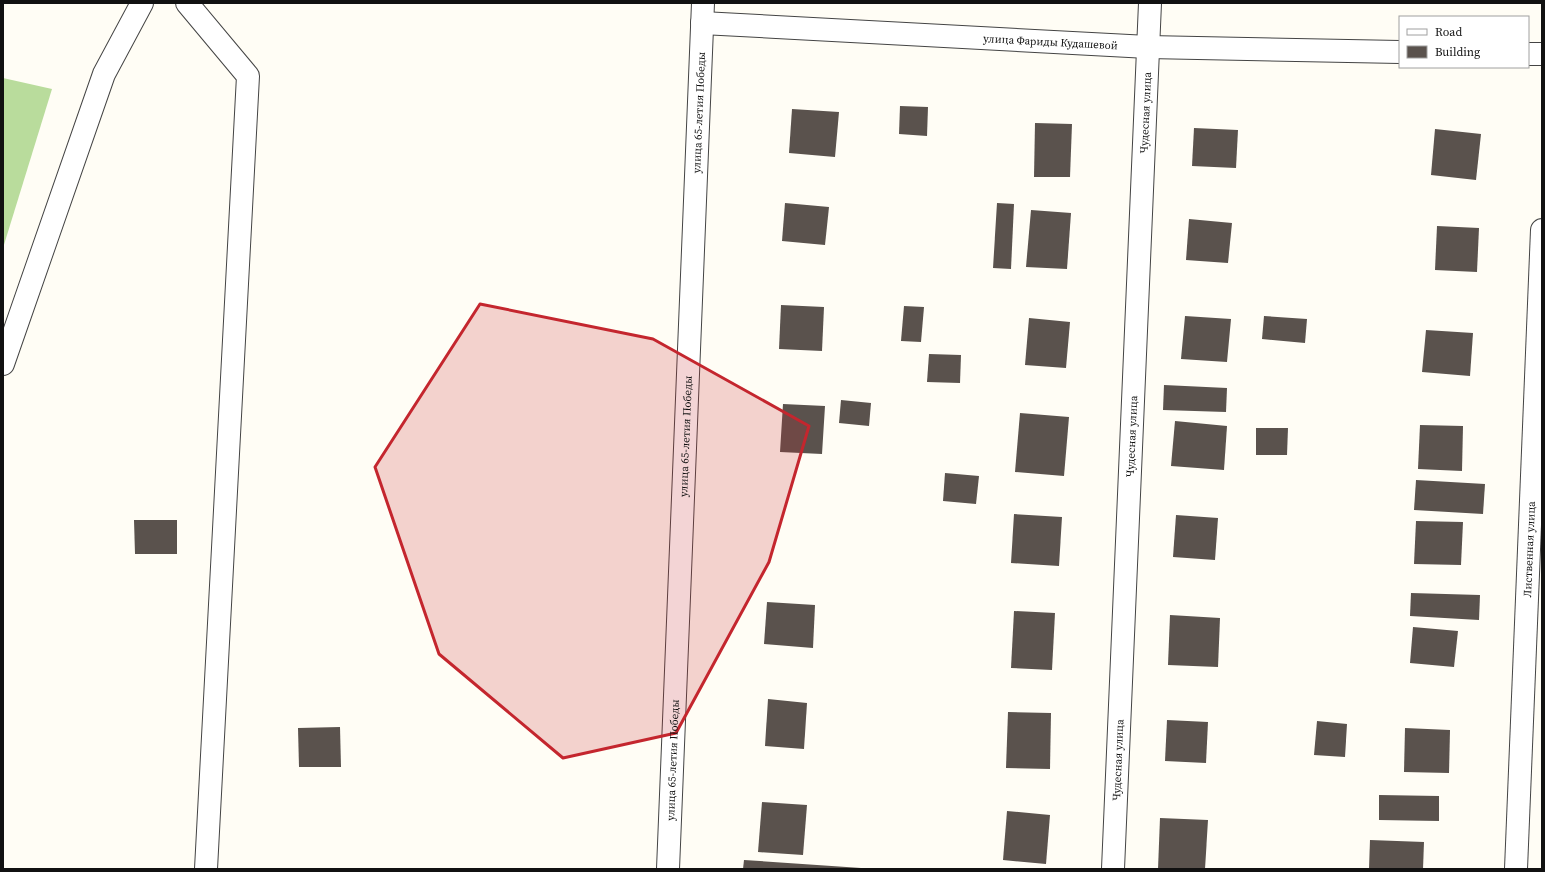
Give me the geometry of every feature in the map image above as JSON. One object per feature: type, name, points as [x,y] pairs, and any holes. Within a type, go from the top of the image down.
[{"type":"street","points":[[3,364],[104,74],[142,3]]},
{"type":"street","points":[[187,3],[248,76],[206,869]]},
{"type":"street","name":"Чудесная улица","points":[[1114,869],[1150,3]]},
{"type":"street","name":"улица Фариды Кудашевой","points":[[703,13],[1148,47],[1399,52]]},
{"type":"street","name":"улица 65-летия Победы","points":[[668,869],[703,13]]},
{"type":"street","points":[[1529,54],[1542,54]]},
{"type":"street","name":"Лиственная улица","points":[[1516,869],[1542,230]]},
{"type":"highlighted area","points":[[480,304],[653,339],[809,426],[769,562],[676,733],[563,758],[439,654],[375,467]]},
{"type":"green space","points":[[3,78],[52,89],[3,248]]},
{"type":"building","points":[[900,106],[928,107],[927,136],[899,134]]},
{"type":"building","points":[[792,109],[839,112],[835,157],[789,153]]},
{"type":"building","points":[[1035,123],[1072,124],[1070,177],[1034,177]]},
{"type":"building","points":[[1194,128],[1238,130],[1236,168],[1192,166]]},
{"type":"building","points":[[1435,129],[1481,134],[1476,180],[1431,175]]},
{"type":"building","points":[[785,203],[829,207],[825,245],[782,241]]},
{"type":"building","points":[[997,203],[1014,204],[1011,269],[993,268]]},
{"type":"building","points":[[1031,210],[1071,213],[1067,269],[1026,267]]},
{"type":"building","points":[[1189,219],[1232,223],[1228,263],[1186,260]]},
{"type":"building","points":[[1437,226],[1479,228],[1477,272],[1435,270]]},
{"type":"building","points":[[781,305],[824,307],[822,351],[779,349]]},
{"type":"building","points":[[904,306],[924,307],[921,342],[901,341]]},
{"type":"building","points":[[1185,316],[1231,319],[1227,362],[1181,359]]},
{"type":"building","points":[[1264,316],[1307,319],[1305,343],[1262,339]]},
{"type":"building","points":[[1029,318],[1070,322],[1066,368],[1025,365]]},
{"type":"building","points":[[1426,330],[1473,333],[1470,376],[1422,372]]},
{"type":"building","points":[[929,354],[961,355],[960,383],[927,382]]},
{"type":"building","points":[[1164,385],[1227,388],[1226,412],[1163,410]]},
{"type":"building","points":[[841,400],[871,403],[869,426],[839,423]]},
{"type":"building","points":[[783,404],[825,406],[822,454],[780,452]]},
{"type":"building","points":[[1020,413],[1069,417],[1064,476],[1015,472]]},
{"type":"building","points":[[1175,421],[1227,426],[1224,470],[1171,466]]},
{"type":"building","points":[[1420,425],[1463,426],[1462,471],[1418,469]]},
{"type":"building","points":[[1256,428],[1288,428],[1287,455],[1256,455]]},
{"type":"building","points":[[945,473],[979,476],[976,504],[943,501]]},
{"type":"building","points":[[1416,480],[1485,484],[1483,514],[1414,510]]},
{"type":"building","points":[[1014,514],[1062,517],[1059,566],[1011,563]]},
{"type":"building","points":[[1176,515],[1218,518],[1215,560],[1173,557]]},
{"type":"building","points":[[134,520],[177,520],[177,554],[135,554]]},
{"type":"building","points":[[1416,521],[1463,522],[1461,565],[1414,564]]},
{"type":"building","points":[[1411,593],[1480,595],[1479,620],[1410,616]]},
{"type":"building","points":[[767,602],[815,605],[813,648],[764,644]]},
{"type":"building","points":[[1014,611],[1055,613],[1052,670],[1011,668]]},
{"type":"building","points":[[1170,615],[1220,618],[1218,667],[1168,665]]},
{"type":"building","points":[[1413,627],[1458,631],[1454,667],[1410,663]]},
{"type":"building","points":[[768,699],[807,703],[804,749],[765,746]]},
{"type":"building","points":[[1008,712],[1051,713],[1050,769],[1006,768]]},
{"type":"building","points":[[1167,720],[1208,722],[1206,763],[1165,761]]},
{"type":"building","points":[[1317,721],[1347,724],[1345,757],[1314,755]]},
{"type":"building","points":[[340,727],[341,767],[299,767],[298,728]]},
{"type":"building","points":[[1405,728],[1450,730],[1449,773],[1404,772]]},
{"type":"building","points":[[1379,795],[1439,796],[1439,821],[1379,820]]},
{"type":"building","points":[[762,802],[807,805],[803,855],[758,852]]},
{"type":"building","points":[[1007,811],[1050,815],[1046,864],[1003,860]]},
{"type":"building","points":[[1160,818],[1208,820],[1205,869],[1158,869]]},
{"type":"building","points":[[1370,840],[1424,842],[1423,869],[1369,869]]},
{"type":"building","points":[[744,860],[861,868],[861,869],[743,869]]}]
